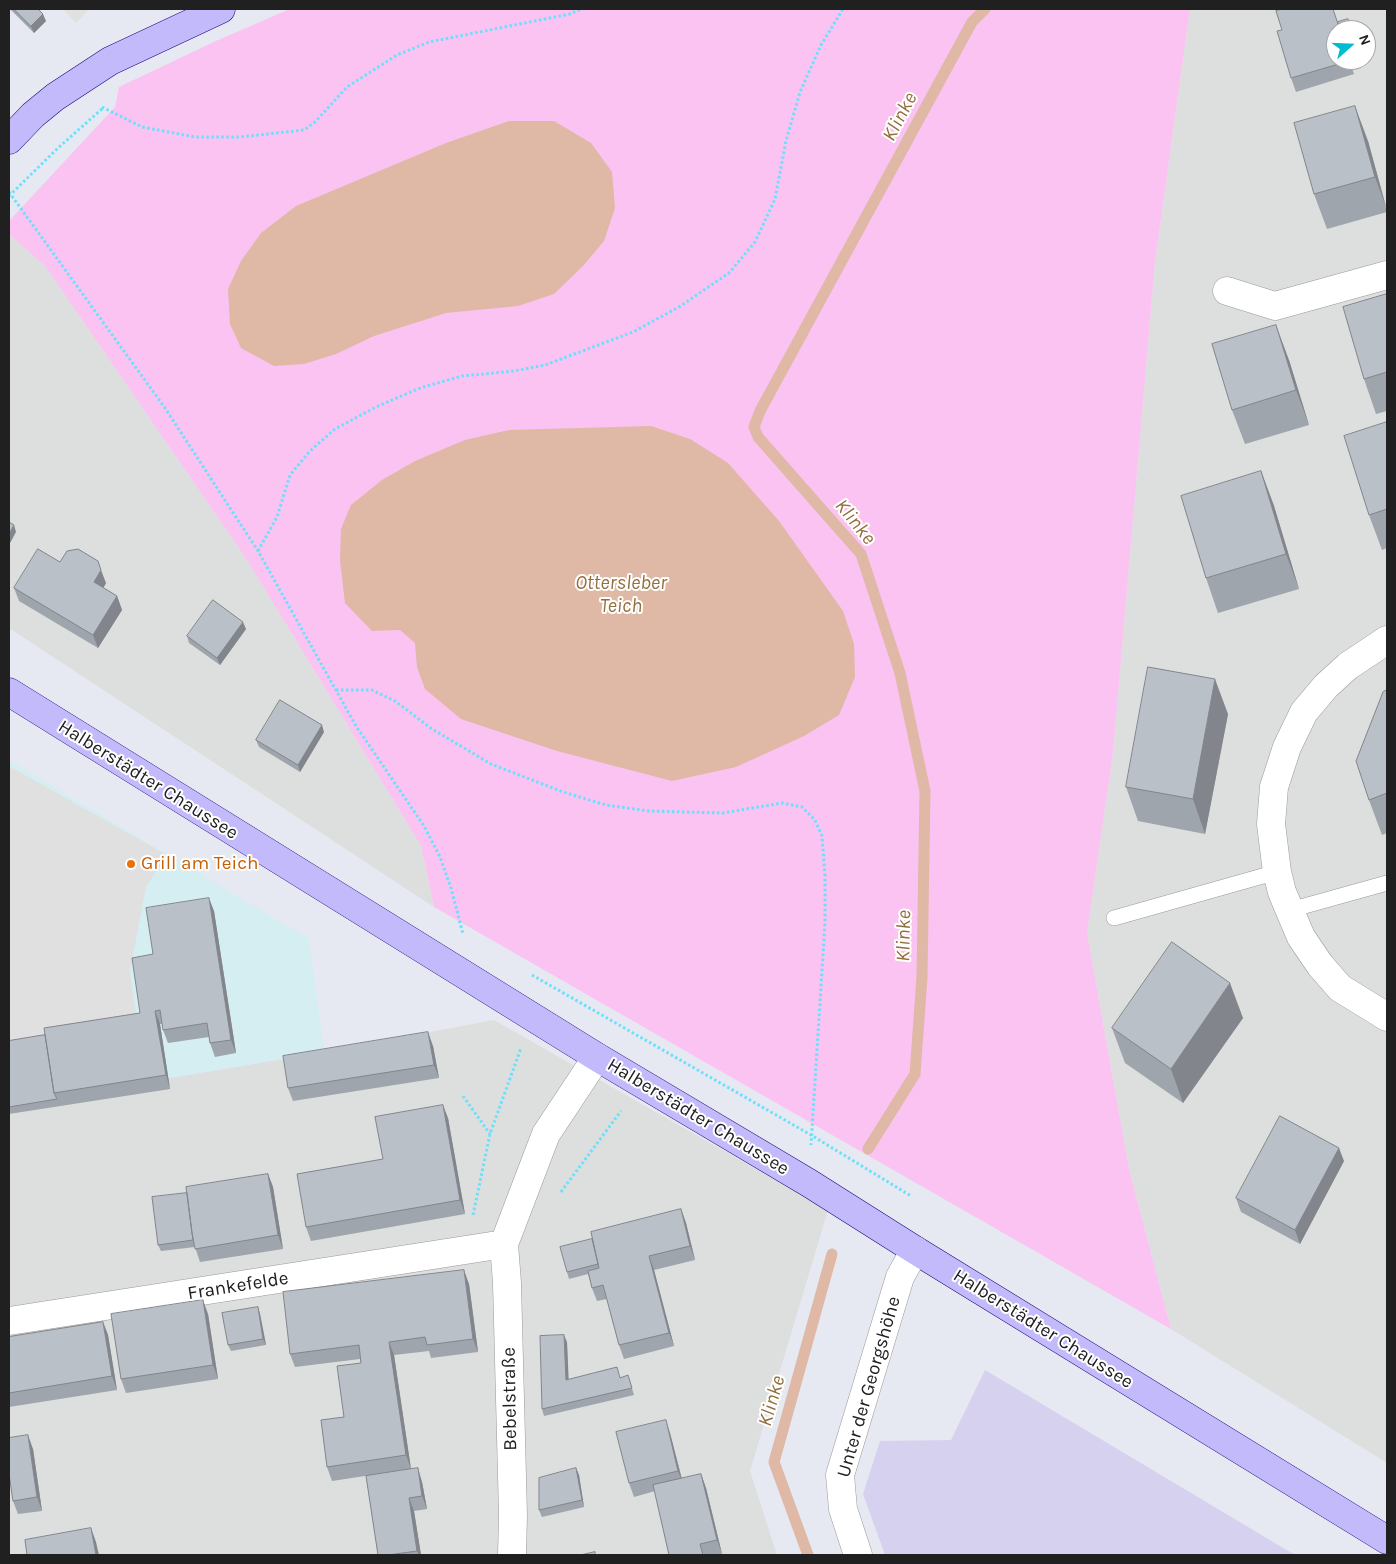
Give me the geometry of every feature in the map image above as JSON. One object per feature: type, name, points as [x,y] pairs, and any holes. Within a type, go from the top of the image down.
[{"type":"main road","points":[[9,140],[33,115],[55,97],[110,61],[221,9]]},
{"type":"main road","name":"Halberstädter Chaussee","points":[[9,692],[597,1057],[819,1189],[915,1250],[1385,1535]]},
{"type":"street","points":[[1227,291],[1275,306],[1387,275]]},
{"type":"street","points":[[1387,640],[1348,666],[1326,686],[1304,712],[1287,747],[1274,787],[1271,824],[1277,872],[1282,892],[1301,937],[1320,965],[1340,988],[1387,1017]]},
{"type":"street","points":[[504,1244],[546,1134],[597,1057]]},
{"type":"street","name":"Frankefelde","points":[[9,1322],[504,1244]]},
{"type":"street","name":"Bebelstraße","points":[[504,1244],[508,1283],[514,1515],[512,1555]]},
{"type":"street","name":"Unter der Georgshöhe","points":[[858,1555],[843,1509],[840,1475],[900,1277],[915,1250]]},
{"type":"lane","points":[[1114,918],[1277,872]]},
{"type":"lane","points":[[1290,910],[1387,883]]},
{"type":"path","points":[[97,101],[103,108],[142,127],[194,137],[240,137],[304,130],[315,122],[347,87],[397,54],[429,42],[570,14],[581,9]]},
{"type":"path","points":[[258,551],[276,517],[290,475],[310,451],[335,429],[376,407],[420,388],[462,376],[514,371],[545,365],[633,332],[679,307],[729,273],[755,242],[775,198],[786,141],[800,92],[821,45],[843,9]]},
{"type":"path","points":[[103,108],[9,194],[165,408],[258,551],[356,726],[424,826],[440,857],[452,888],[464,935],[455,930]]},
{"type":"path","points":[[336,690],[372,690],[395,701],[432,729],[491,764],[562,792],[606,805],[649,811],[723,813],[782,803],[802,808],[815,820],[822,836],[825,876],[825,923],[812,1135],[819,1189]]},
{"type":"path","points":[[531,974],[812,1135],[911,1196]]},
{"type":"path","points":[[466,1250],[490,1134],[523,1043]]},
{"type":"path","points":[[463,1096],[490,1134]]},
{"type":"path","points":[[559,1195],[625,1106]]},
{"type":"shaded area","points":[[63,9],[89,9],[76,23]]},
{"type":"shaded area","points":[[290,9],[1190,9],[1155,262],[1113,753],[1087,933],[1129,1169],[1171,1329],[434,907],[421,846],[247,560],[45,266],[9,234],[9,221],[115,107],[119,87],[218,40]]},
{"type":"shaded area","points":[[1190,9],[1387,9],[1387,1463],[1171,1329],[1129,1169],[1087,933],[1113,753],[1155,262]]},
{"type":"shaded area","points":[[9,234],[45,266],[247,560],[421,846],[434,907],[9,628]]},
{"type":"shaded area","points":[[9,760],[309,939],[324,1052],[9,1105]]},
{"type":"shaded area","points":[[9,766],[167,855],[146,887],[130,972],[138,1025],[9,1044]]},
{"type":"shaded area","points":[[494,1020],[828,1210],[750,1471],[777,1555],[9,1555],[9,1105],[324,1052]]},
{"type":"shaded area","points":[[985,1370],[1295,1555],[885,1555],[863,1494],[880,1441],[951,1440]]},
{"type":"water","points":[[509,121],[554,121],[591,143],[612,172],[615,208],[604,241],[583,266],[554,294],[518,306],[446,313],[374,336],[336,354],[304,364],[274,366],[241,348],[230,324],[228,289],[241,261],[261,233],[296,206],[446,143]]},
{"type":"water","name":"Ottersleber Teich","points":[[651,426],[690,439],[728,463],[779,521],[843,611],[854,644],[855,677],[839,715],[804,736],[736,767],[672,781],[557,751],[461,719],[425,689],[417,667],[415,643],[400,630],[372,631],[345,603],[340,561],[341,529],[351,505],[382,480],[415,461],[465,440],[509,430]]},
{"type":"building","points":[[14,9],[38,9],[43,14],[31,26]]},
{"type":"building","points":[[1282,9],[1333,9],[1337,20],[1326,20],[1326,68],[1291,78],[1277,31],[1282,30],[1276,11]]},
{"type":"building","points":[[1355,106],[1375,177],[1314,194],[1294,123]]},
{"type":"building","points":[[1387,294],[1387,372],[1364,379],[1343,307]]},
{"type":"building","points":[[1276,325],[1296,390],[1232,410],[1212,344]]},
{"type":"building","points":[[1387,422],[1387,509],[1369,515],[1344,436]]},
{"type":"building","points":[[1261,471],[1286,554],[1206,578],[1181,496]]},
{"type":"building","points":[[9,522],[14,525],[9,534]]},
{"type":"building","points":[[38,549],[60,562],[67,551],[78,549],[98,561],[101,570],[94,582],[117,596],[93,635],[14,588]]},
{"type":"building","points":[[213,600],[243,622],[217,658],[187,636]]},
{"type":"building","points":[[1148,667],[1215,679],[1193,799],[1126,787]]},
{"type":"building","points":[[1387,690],[1387,793],[1369,800],[1356,761],[1383,692]]},
{"type":"building","points":[[280,700],[322,725],[298,765],[256,740]]},
{"type":"building","points":[[209,898],[231,1040],[210,1043],[207,1023],[163,1030],[160,1010],[155,1011],[166,1075],[54,1093],[44,1028],[140,1013],[132,958],[153,954],[146,908]]},
{"type":"building","points":[[1172,942],[1230,983],[1171,1069],[1112,1028]]},
{"type":"building","points":[[428,1032],[434,1065],[288,1088],[283,1056]]},
{"type":"building","points":[[45,1035],[54,1093],[57,1099],[9,1107],[9,1041]]},
{"type":"building","points":[[443,1105],[460,1200],[306,1227],[297,1174],[383,1159],[375,1117]]},
{"type":"building","points":[[1280,1116],[1339,1148],[1295,1230],[1236,1198]]},
{"type":"building","points":[[268,1174],[278,1235],[195,1249],[186,1187]]},
{"type":"building","points":[[187,1193],[193,1240],[158,1245],[152,1197]]},
{"type":"building","points":[[681,1209],[690,1246],[649,1256],[669,1333],[619,1345],[603,1285],[592,1288],[588,1271],[599,1268],[591,1232]]},
{"type":"building","points":[[592,1239],[598,1264],[567,1272],[560,1247]]},
{"type":"building","points":[[464,1270],[473,1339],[427,1345],[425,1337],[389,1342],[406,1455],[327,1467],[321,1420],[344,1417],[337,1366],[361,1363],[359,1345],[290,1354],[283,1292]]},
{"type":"building","points":[[203,1300],[213,1365],[121,1379],[111,1314]]},
{"type":"building","points":[[258,1307],[263,1339],[228,1345],[222,1313]]},
{"type":"building","points":[[103,1322],[112,1376],[9,1393],[9,1337]]},
{"type":"building","points":[[564,1335],[566,1380],[617,1367],[620,1378],[628,1375],[632,1388],[542,1409],[540,1336]]},
{"type":"building","points":[[666,1420],[678,1471],[629,1483],[616,1432]]},
{"type":"building","points":[[28,1435],[37,1497],[13,1501],[9,1474],[9,1438]]},
{"type":"building","points":[[418,1468],[422,1496],[409,1498],[417,1551],[378,1555],[366,1476]]},
{"type":"building","points":[[576,1468],[582,1500],[539,1510],[539,1478]]},
{"type":"building","points":[[701,1474],[717,1540],[700,1544],[703,1555],[669,1555],[653,1485]]},
{"type":"building","points":[[91,1528],[96,1555],[27,1555],[25,1540]]},
{"type":"building","points":[[595,1552],[595,1555],[581,1555]]},
{"type":"waterway","name":"Klinke","points":[[868,1149],[915,1074],[922,977],[925,791],[900,673],[861,554],[758,437],[754,427],[760,411],[972,22],[985,9]]},
{"type":"waterway","name":"Klinke","points":[[808,1555],[774,1462],[832,1254]]},
{"type":"place","name":"Grill am Teich","points":[[131,864]]}]
